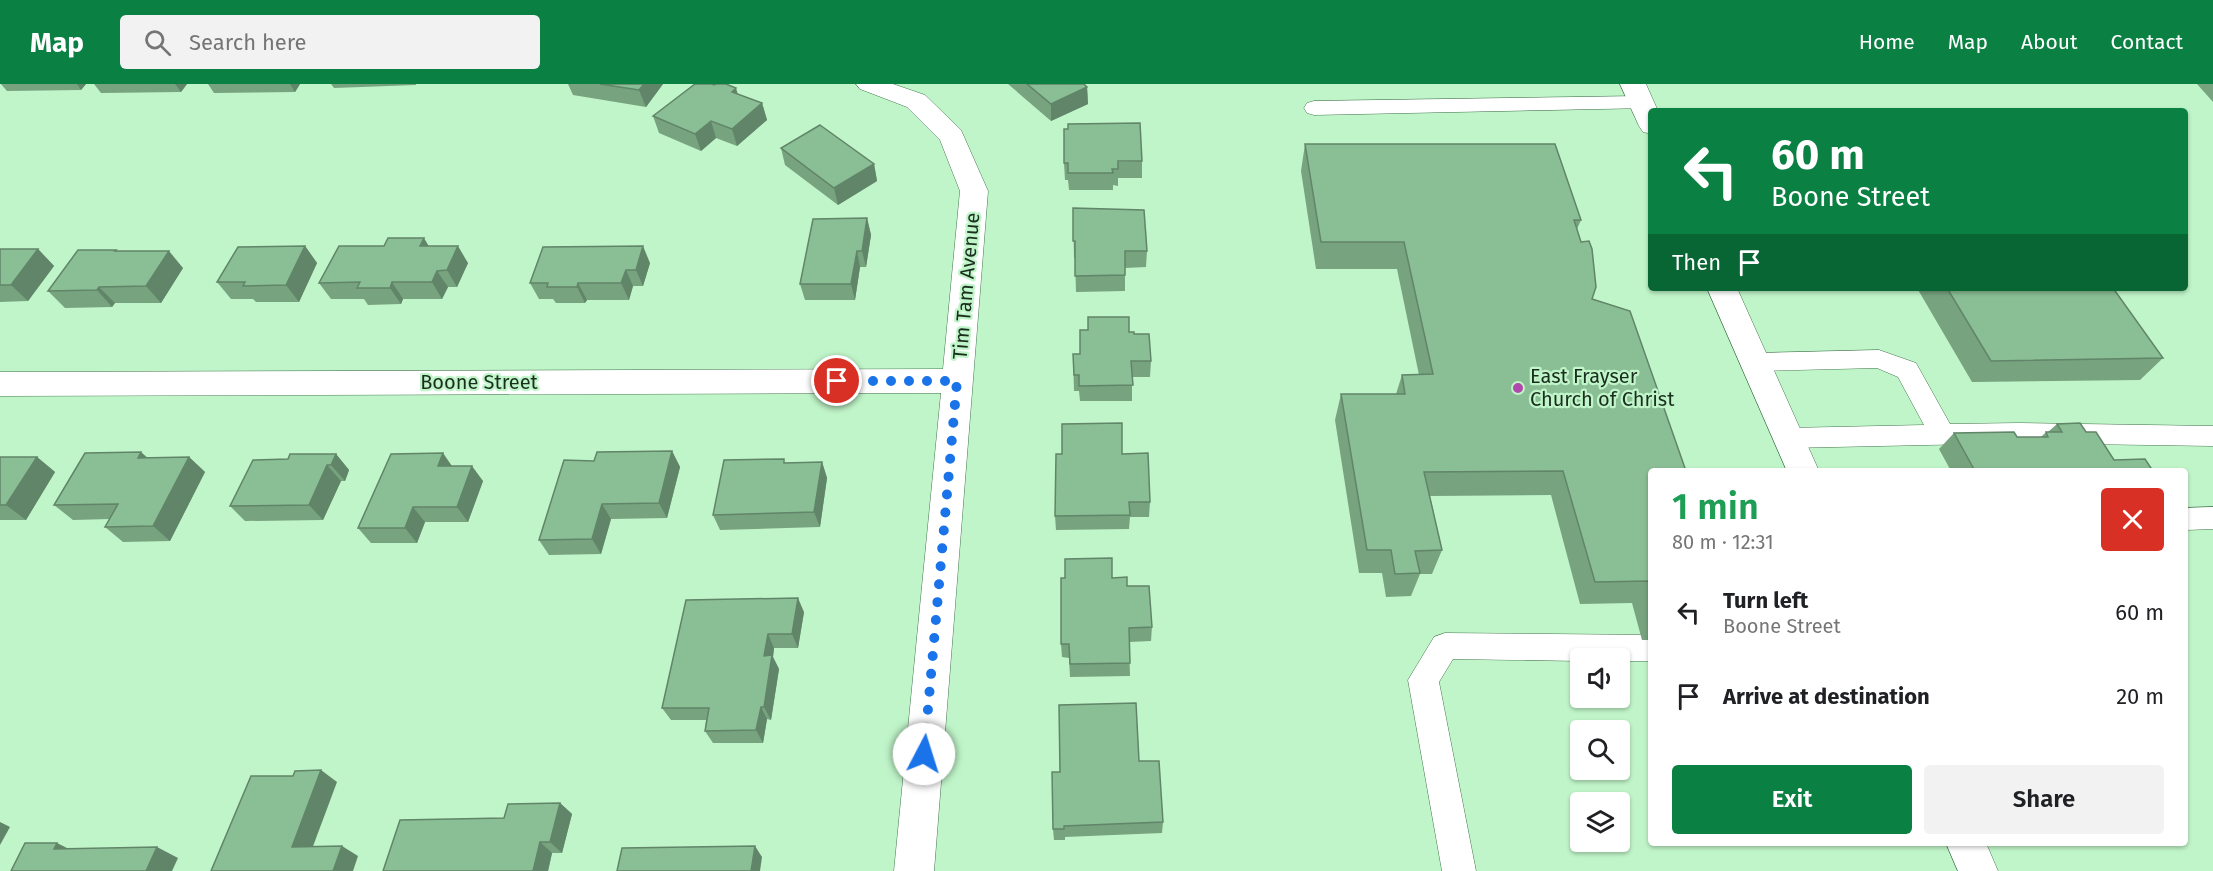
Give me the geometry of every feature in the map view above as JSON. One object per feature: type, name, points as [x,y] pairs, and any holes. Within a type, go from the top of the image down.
[{"type":"street","name":"Tim Tam Avenue","points":[[869,84],[916,101],[952,136],[974,191],[914,871]]},
{"type":"street","points":[[1723,291],[1802,468]]},
{"type":"street","name":"Boone Street","points":[[0,384],[957,381]]},
{"type":"street","points":[[1967,846],[1978,871]]},
{"type":"lane","points":[[1314,108],[1642,104]]},
{"type":"lane","points":[[1755,362],[1880,359],[1906,370],[1943,435]]},
{"type":"lane","points":[[1788,438],[2019,433],[2213,436]]},
{"type":"lane","points":[[2188,519],[2213,518]]},
{"type":"lane","points":[[1459,871],[1423,680],[1446,646],[1648,648]]},
{"type":"building","points":[[600,84],[644,84],[639,90]]},
{"type":"building","points":[[695,84],[726,84],[736,88],[732,92],[762,103],[732,129],[711,121],[695,134],[653,116]]},
{"type":"building","points":[[1027,84],[1084,84],[1087,87],[1051,104]]},
{"type":"building","points":[[1140,123],[1142,161],[1118,161],[1118,169],[1112,169],[1113,173],[1068,173],[1068,163],[1064,163],[1064,129],[1068,129],[1068,124]]},
{"type":"building","points":[[820,125],[874,164],[834,188],[781,148]]},
{"type":"building","points":[[1305,144],[1555,144],[1581,220],[1574,220],[1581,242],[1589,241],[1592,249],[1596,287],[1592,299],[1630,311],[1685,468],[1648,468],[1648,581],[1595,582],[1563,471],[1424,472],[1442,550],[1415,551],[1420,573],[1395,574],[1391,550],[1367,550],[1341,394],[1405,394],[1402,375],[1433,374],[1404,242],[1321,242]]},
{"type":"building","points":[[1073,208],[1144,210],[1147,251],[1125,251],[1125,275],[1075,276]]},
{"type":"building","points":[[867,218],[862,251],[857,251],[851,284],[800,284],[813,219]]},
{"type":"building","points":[[388,238],[424,238],[420,246],[458,246],[447,270],[437,271],[432,282],[392,282],[390,288],[357,288],[360,282],[319,283],[339,246],[384,246]]},
{"type":"building","points":[[305,246],[286,285],[243,286],[245,282],[217,282],[238,247]]},
{"type":"building","points":[[643,246],[636,270],[626,270],[621,283],[578,283],[577,287],[547,287],[548,283],[530,283],[543,247]]},
{"type":"building","points":[[0,249],[38,249],[11,285],[0,285]]},
{"type":"building","points":[[78,250],[169,251],[146,286],[48,291]]},
{"type":"building","points":[[1949,291],[2115,291],[2163,358],[1991,361]]},
{"type":"building","points":[[1088,317],[1129,317],[1129,332],[1149,334],[1151,361],[1131,361],[1133,385],[1079,386],[1079,375],[1074,375],[1073,354],[1080,354],[1080,330],[1088,330]]},
{"type":"building","points":[[1122,423],[1122,454],[1148,453],[1150,502],[1129,502],[1130,515],[1055,516],[1056,454],[1062,454],[1062,424]]},
{"type":"building","points":[[2080,423],[2086,432],[2096,432],[2114,460],[2145,459],[2151,468],[1973,468],[1954,433],[2014,432],[2017,437],[2048,437],[2046,432],[2062,432],[2057,424]]},
{"type":"building","points":[[672,451],[659,503],[602,504],[592,539],[539,540],[564,460],[594,461],[597,452]]},
{"type":"building","points":[[141,452],[138,458],[189,457],[153,526],[105,527],[118,504],[54,505],[85,453]]},
{"type":"building","points":[[443,453],[438,466],[472,466],[457,507],[413,507],[405,528],[358,528],[391,454]]},
{"type":"building","points":[[290,454],[336,454],[331,465],[327,465],[309,505],[230,506],[253,460],[288,459]]},
{"type":"building","points":[[0,457],[37,457],[6,505],[0,505]]},
{"type":"building","points":[[784,459],[784,463],[822,462],[814,512],[713,515],[724,460]]},
{"type":"building","points":[[1112,558],[1112,578],[1127,577],[1127,586],[1149,586],[1152,627],[1129,628],[1130,663],[1070,664],[1069,644],[1061,644],[1061,578],[1065,578],[1065,559]]},
{"type":"building","points":[[798,598],[792,634],[768,634],[764,656],[772,655],[764,707],[761,707],[756,730],[705,731],[709,708],[662,708],[686,600]]},
{"type":"building","points":[[1136,703],[1139,761],[1159,761],[1163,822],[1064,826],[1064,829],[1053,829],[1052,772],[1060,772],[1059,705]]},
{"type":"building","points":[[321,770],[292,847],[342,846],[333,871],[211,871],[251,776],[293,776],[295,771]]},
{"type":"building","points":[[560,803],[550,842],[540,842],[533,871],[383,871],[400,820],[504,818],[508,804]]},
{"type":"building","points":[[25,843],[57,843],[54,849],[157,847],[146,871],[11,871]]},
{"type":"building","points":[[755,846],[751,871],[617,871],[622,848]]},
{"type":"place","name":"East Frayser Church of Christ","points":[[1518,388]]},
{"type":"route","points":[[837,381],[957,381],[924,754]]}]
